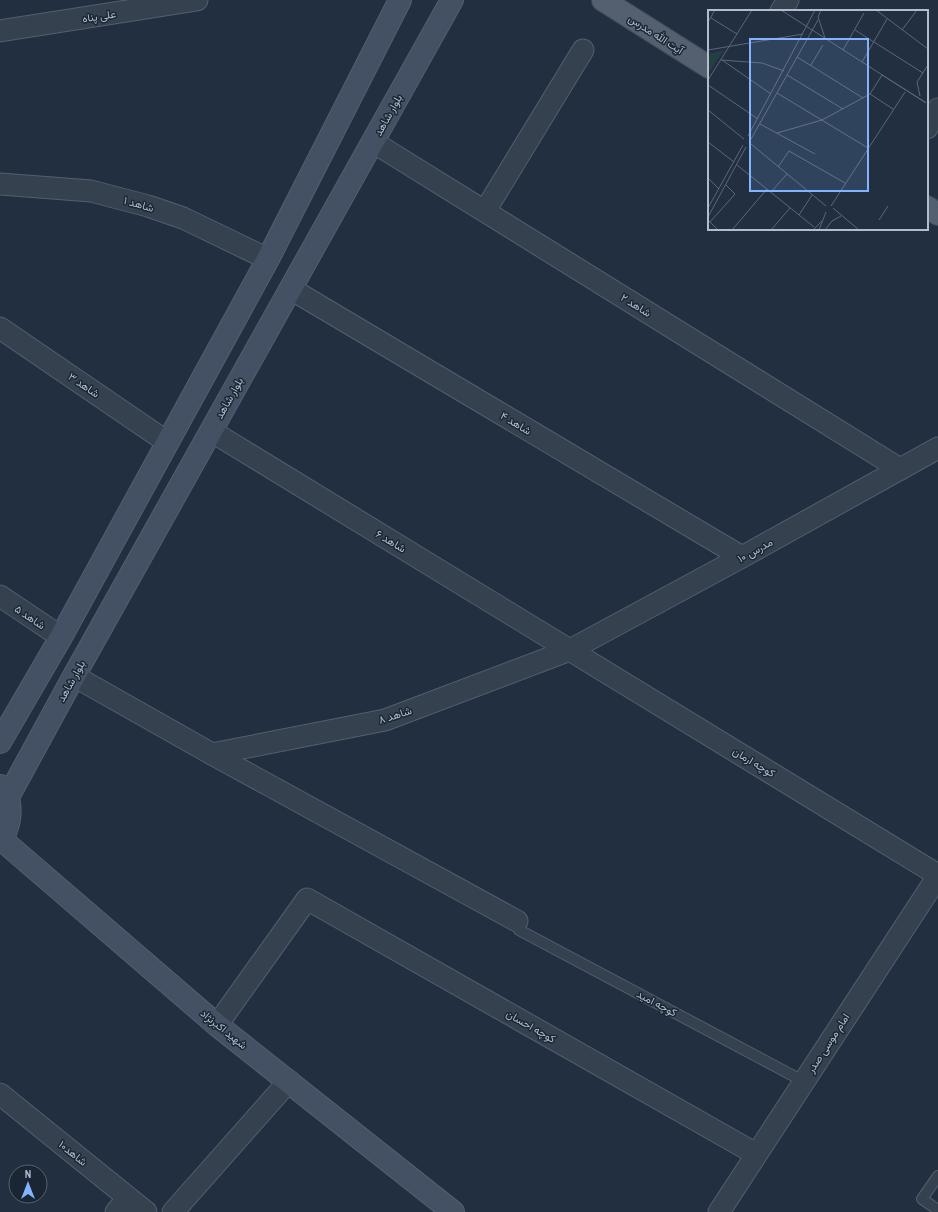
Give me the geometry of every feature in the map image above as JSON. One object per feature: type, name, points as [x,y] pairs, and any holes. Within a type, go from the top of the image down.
[{"type":"main road","name":"آیت الله مدرس","points":[[603,0],[708,67]]},
{"type":"main road","points":[[928,208],[938,214]]},
{"type":"street","name":"علی پناه","points":[[0,32],[197,0]]},
{"type":"street","points":[[0,742],[61,638],[268,259],[400,0]]},
{"type":"street","name":"بلوار شاهد","points":[[4,791],[74,676],[452,0]]},
{"type":"street","points":[[782,10],[788,0]]},
{"type":"street","points":[[485,212],[583,50]]},
{"type":"street","points":[[928,126],[938,109]]},
{"type":"street","name":"شاهد ۲","points":[[373,142],[900,469]]},
{"type":"street","name":"شاهد ۱","points":[[0,184],[91,191],[148,206],[183,218],[268,259]]},
{"type":"street","name":"شاهد ۴","points":[[291,289],[742,557]]},
{"type":"street","name":"شاهد ۳","points":[[0,328],[168,442]]},
{"type":"street","name":"شاهد ۶","points":[[211,431],[570,650]]},
{"type":"street","name":"مدرس ۱۰","points":[[570,650],[742,557],[938,448]]},
{"type":"street","name":"شاهد ۵","points":[[0,596],[61,638]]},
{"type":"street","name":"شاهد ۸","points":[[212,754],[385,720],[570,650]]},
{"type":"street","name":"کوچه ارمان","points":[[570,650],[938,875]]},
{"type":"street","points":[[74,676],[212,754],[517,921]]},
{"type":"street","points":[[1,840],[7,830],[9,808],[4,791]]},
{"type":"street","name":"شهید اکبرنژاد","points":[[1,840],[217,1025],[453,1212]]},
{"type":"street","name":"امام موسی صدر","points":[[719,1212],[938,875]]},
{"type":"street","name":"کوچه احسان","points":[[217,1025],[307,899],[756,1154]]},
{"type":"street","points":[[173,1212],[289,1081]]},
{"type":"street","name":"شاهد۱۰","points":[[0,1094],[122,1205],[146,1212]]},
{"type":"lane","name":"کوچه امید","points":[[517,921],[519,930],[803,1081]]},
{"type":"lane","points":[[938,1176],[922,1199],[938,1210]]}]
